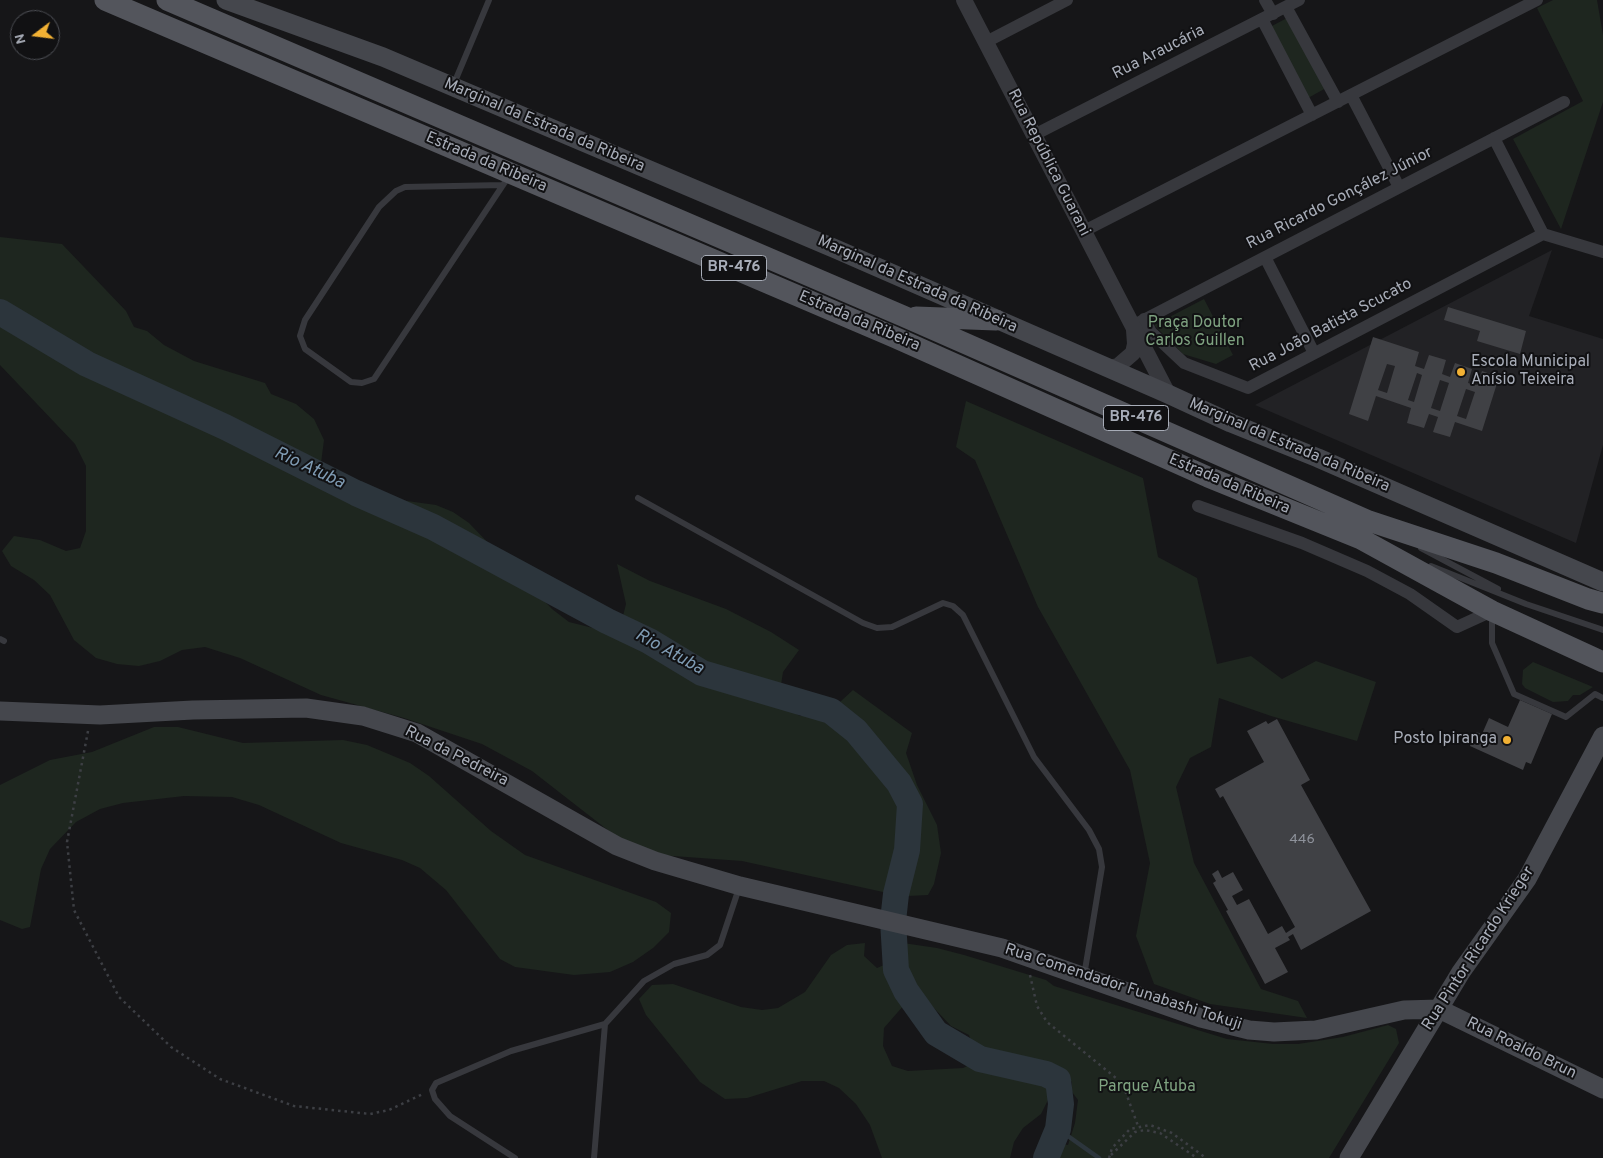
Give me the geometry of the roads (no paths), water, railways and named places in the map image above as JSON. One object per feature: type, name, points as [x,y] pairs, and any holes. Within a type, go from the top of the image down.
[{"type":"main road","name":"Estrada da Ribeira","points":[[105,0],[507,179],[894,336],[1208,477],[1365,530],[1496,563],[1588,599],[1603,603]]},
{"type":"main road","name":"Estrada da Ribeira","points":[[167,0],[903,316],[1365,530],[1492,611],[1603,662]]},
{"type":"main road","name":"Marginal da Estrada da Ribeira","points":[[226,0],[332,37],[453,87],[1108,368],[1231,424],[1318,458],[1603,582]]},
{"type":"main road","points":[[903,316],[996,320]]},
{"type":"main road","name":"Rua da Pedreira","points":[[0,711],[88,715],[306,708],[363,716],[417,734],[617,846],[655,861],[740,886],[859,915]]},
{"type":"main road","name":"Rua Pintor Ricardo Krieger","points":[[1349,1158],[1460,972],[1527,879],[1603,736]]},
{"type":"main road","name":"Rua Comendador Funabashi Tokuji","points":[[859,915],[926,929],[1027,956],[1201,1018],[1249,1030],[1274,1032],[1316,1030],[1404,1010],[1439,1009]]},
{"type":"main road","name":"Rua Roaldo Brun","points":[[1439,1009],[1603,1089]]},
{"type":"street","name":"Rua República Guarani","points":[[964,0],[1084,231],[1138,322],[1168,394]]},
{"type":"street","points":[[986,42],[1067,0]]},
{"type":"street","points":[[1265,0],[1267,16],[1312,115]]},
{"type":"street","name":"Rua Araucária","points":[[1034,135],[1299,0]]},
{"type":"street","points":[[1084,231],[1537,0]]},
{"type":"street","points":[[1286,6],[1338,102]]},
{"type":"street","points":[[1351,95],[1399,187]]},
{"type":"street","name":"Rua Ricardo Gonçález Júnior","points":[[1138,322],[1564,102]]},
{"type":"street","points":[[1494,138],[1543,234],[1603,252]]},
{"type":"street","name":"Rua João Batista Scucato","points":[[1138,322],[1184,363],[1248,388],[1543,234]]},
{"type":"street","points":[[1265,257],[1314,353]]},
{"type":"street","name":"Rua República Guarani","points":[[1108,368],[1118,366],[1132,353],[1136,344],[1138,322]]},
{"type":"street","points":[[1198,506],[1302,543],[1359,568],[1410,594],[1457,627],[1492,611]]},
{"type":"lane","points":[[453,87],[489,0]]},
{"type":"lane","points":[[507,179],[374,379],[362,383],[352,382],[305,349],[300,336],[305,320],[379,207],[396,190],[405,187],[507,179]]},
{"type":"lane","points":[[638,498],[863,623],[877,628],[892,627],[943,603],[953,606],[962,615],[1034,757],[1089,830],[1099,849],[1102,867],[1084,977]]},
{"type":"lane","points":[[1365,530],[1416,561]]},
{"type":"lane","points":[[1365,530],[1526,604]]},
{"type":"lane","points":[[1425,564],[1526,604],[1603,630]]},
{"type":"lane","points":[[1492,611],[1492,643],[1514,694],[1566,717],[1595,694],[1603,698]]},
{"type":"lane","points":[[516,1158],[450,1116],[434,1099],[432,1090],[436,1083],[511,1051],[605,1024],[644,981],[674,964],[707,955],[720,945],[740,886]]},
{"type":"lane","points":[[594,1158],[605,1024]]},
{"type":"waterway","name":"Rio Atuba","points":[[0,312],[87,364],[225,427],[356,493],[433,527],[607,621],[649,641],[702,673],[831,711],[856,731],[899,783],[910,804],[907,850],[896,894],[893,921],[896,970],[906,991],[936,1033],[980,1059],[1046,1074],[1058,1080],[1061,1104],[1058,1129],[1046,1158]]},
{"type":"waterway","points":[[1058,1129],[1099,1158]]},
{"type":"place","name":"Escola Municipal Anísio Teixeira","points":[[1461,372]]},
{"type":"place","name":"Posto Ipiranga","points":[[1507,740]]},
{"type":"park label","name":"Praça Doutor Carlos Guillen","points":[[1195,333]]},
{"type":"park label","name":"Parque Atuba","points":[[1147,1088]]}]
